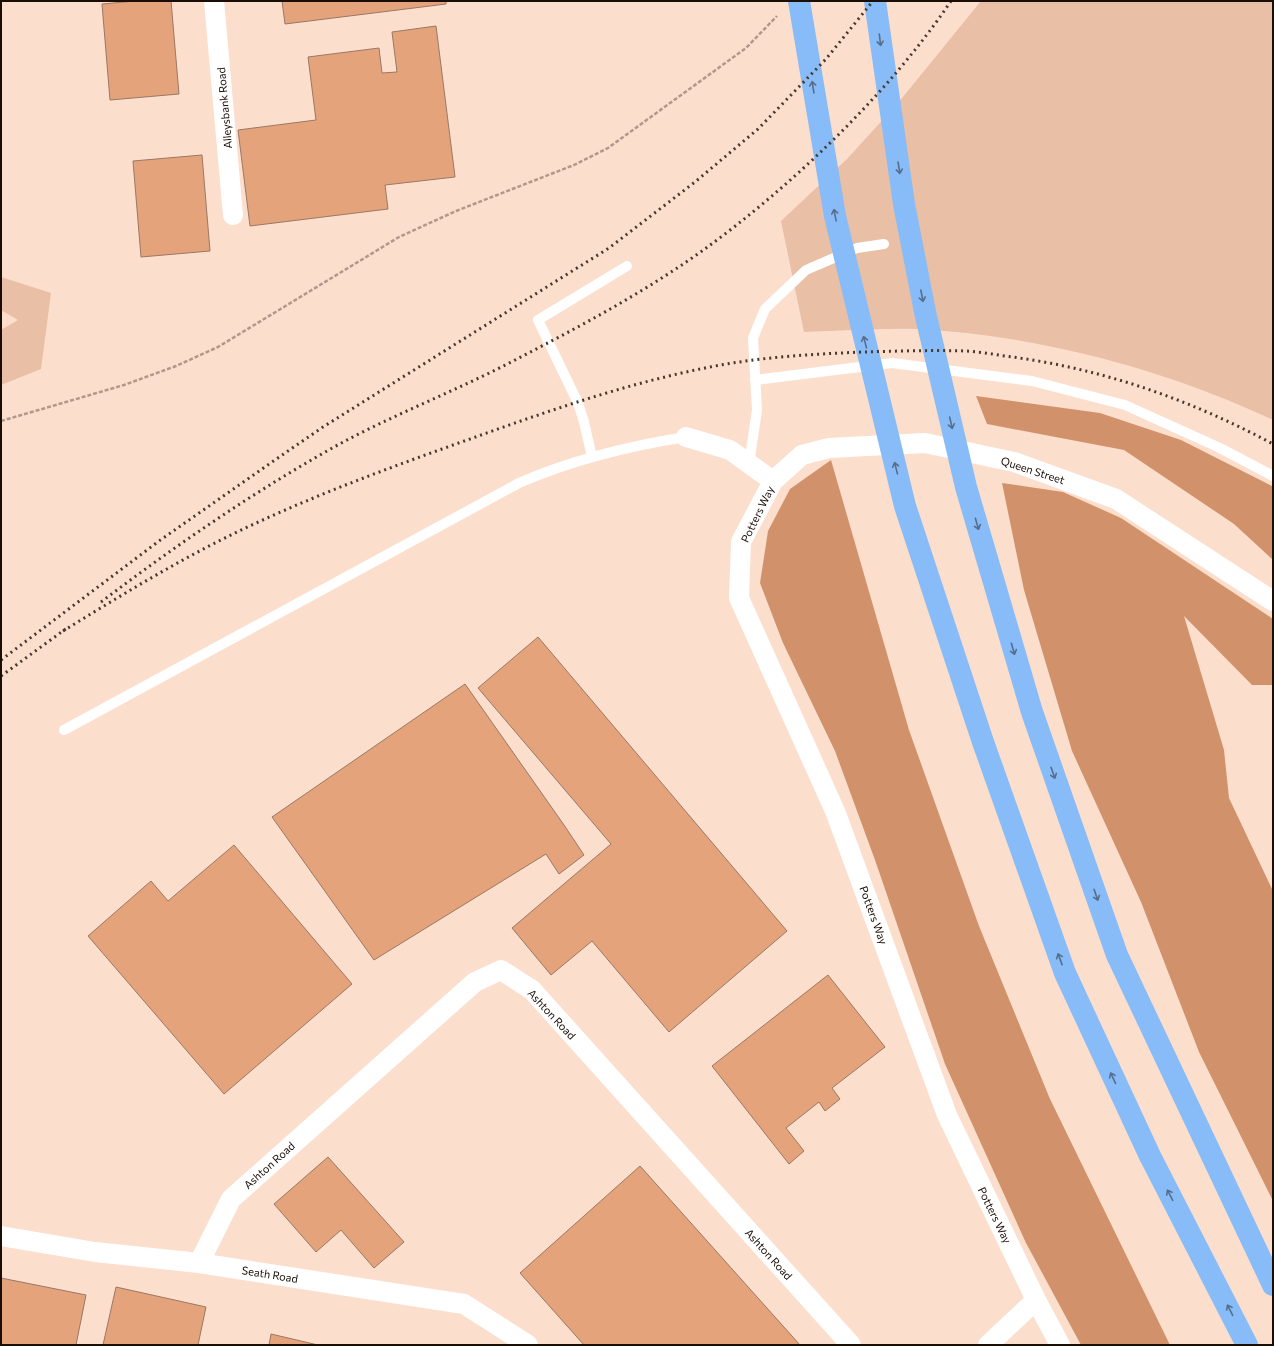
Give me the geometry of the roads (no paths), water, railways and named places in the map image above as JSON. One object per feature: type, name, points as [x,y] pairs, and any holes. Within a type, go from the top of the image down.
[{"type":"highway","points":[[799,1],[834,216],[905,506],[983,742],[1065,973],[1150,1156],[1247,1345]]},
{"type":"highway","points":[[875,1],[907,219],[925,312],[966,487],[1032,712],[1117,955],[1273,1285]]},
{"type":"street","name":"Alleysbank Road","points":[[214,1],[233,215]]},
{"type":"street","points":[[686,436],[730,450],[773,481]]},
{"type":"street","name":"Queen Street","points":[[773,481],[802,455],[829,448],[926,443],[1014,462],[1116,499],[1273,601]]},
{"type":"street","name":"Potters Way","points":[[773,481],[741,542],[739,598],[836,811],[947,1115],[1036,1300],[1060,1345]]},
{"type":"street","name":"Ashton Road","points":[[199,1263],[231,1198],[475,982],[501,970],[532,990],[851,1345]]},
{"type":"street","name":"Seath Road","points":[[1,1236],[95,1252],[199,1263],[464,1304],[528,1345]]},
{"type":"street","points":[[988,1345],[1036,1300]]},
{"type":"lane","points":[[749,464],[757,410],[754,380],[753,338],[766,309],[806,270],[857,248],[884,244]]},
{"type":"lane","points":[[592,457],[578,403],[538,320],[627,266]]},
{"type":"lane","points":[[754,380],[892,364],[1032,381],[1125,405],[1220,448],[1273,476]]},
{"type":"lane","points":[[64,730],[519,483],[542,473],[592,457],[686,436]]},
{"type":"railway","points":[[1,660],[159,541],[323,427],[609,248],[695,182],[758,129],[826,59],[873,1]]},
{"type":"railway","points":[[101,602],[214,521],[303,465],[356,435],[493,371],[563,335],[634,295],[702,251],[770,198],[837,136],[899,69],[951,1]]},
{"type":"railway","points":[[63,631],[127,592],[237,532],[323,494],[381,471],[588,398],[679,374],[748,361],[787,356],[864,352],[973,351],[1046,362],[1080,369],[1146,388],[1178,400],[1242,428],[1273,444]]},
{"type":"railway","points":[[1,676],[67,628]]}]
